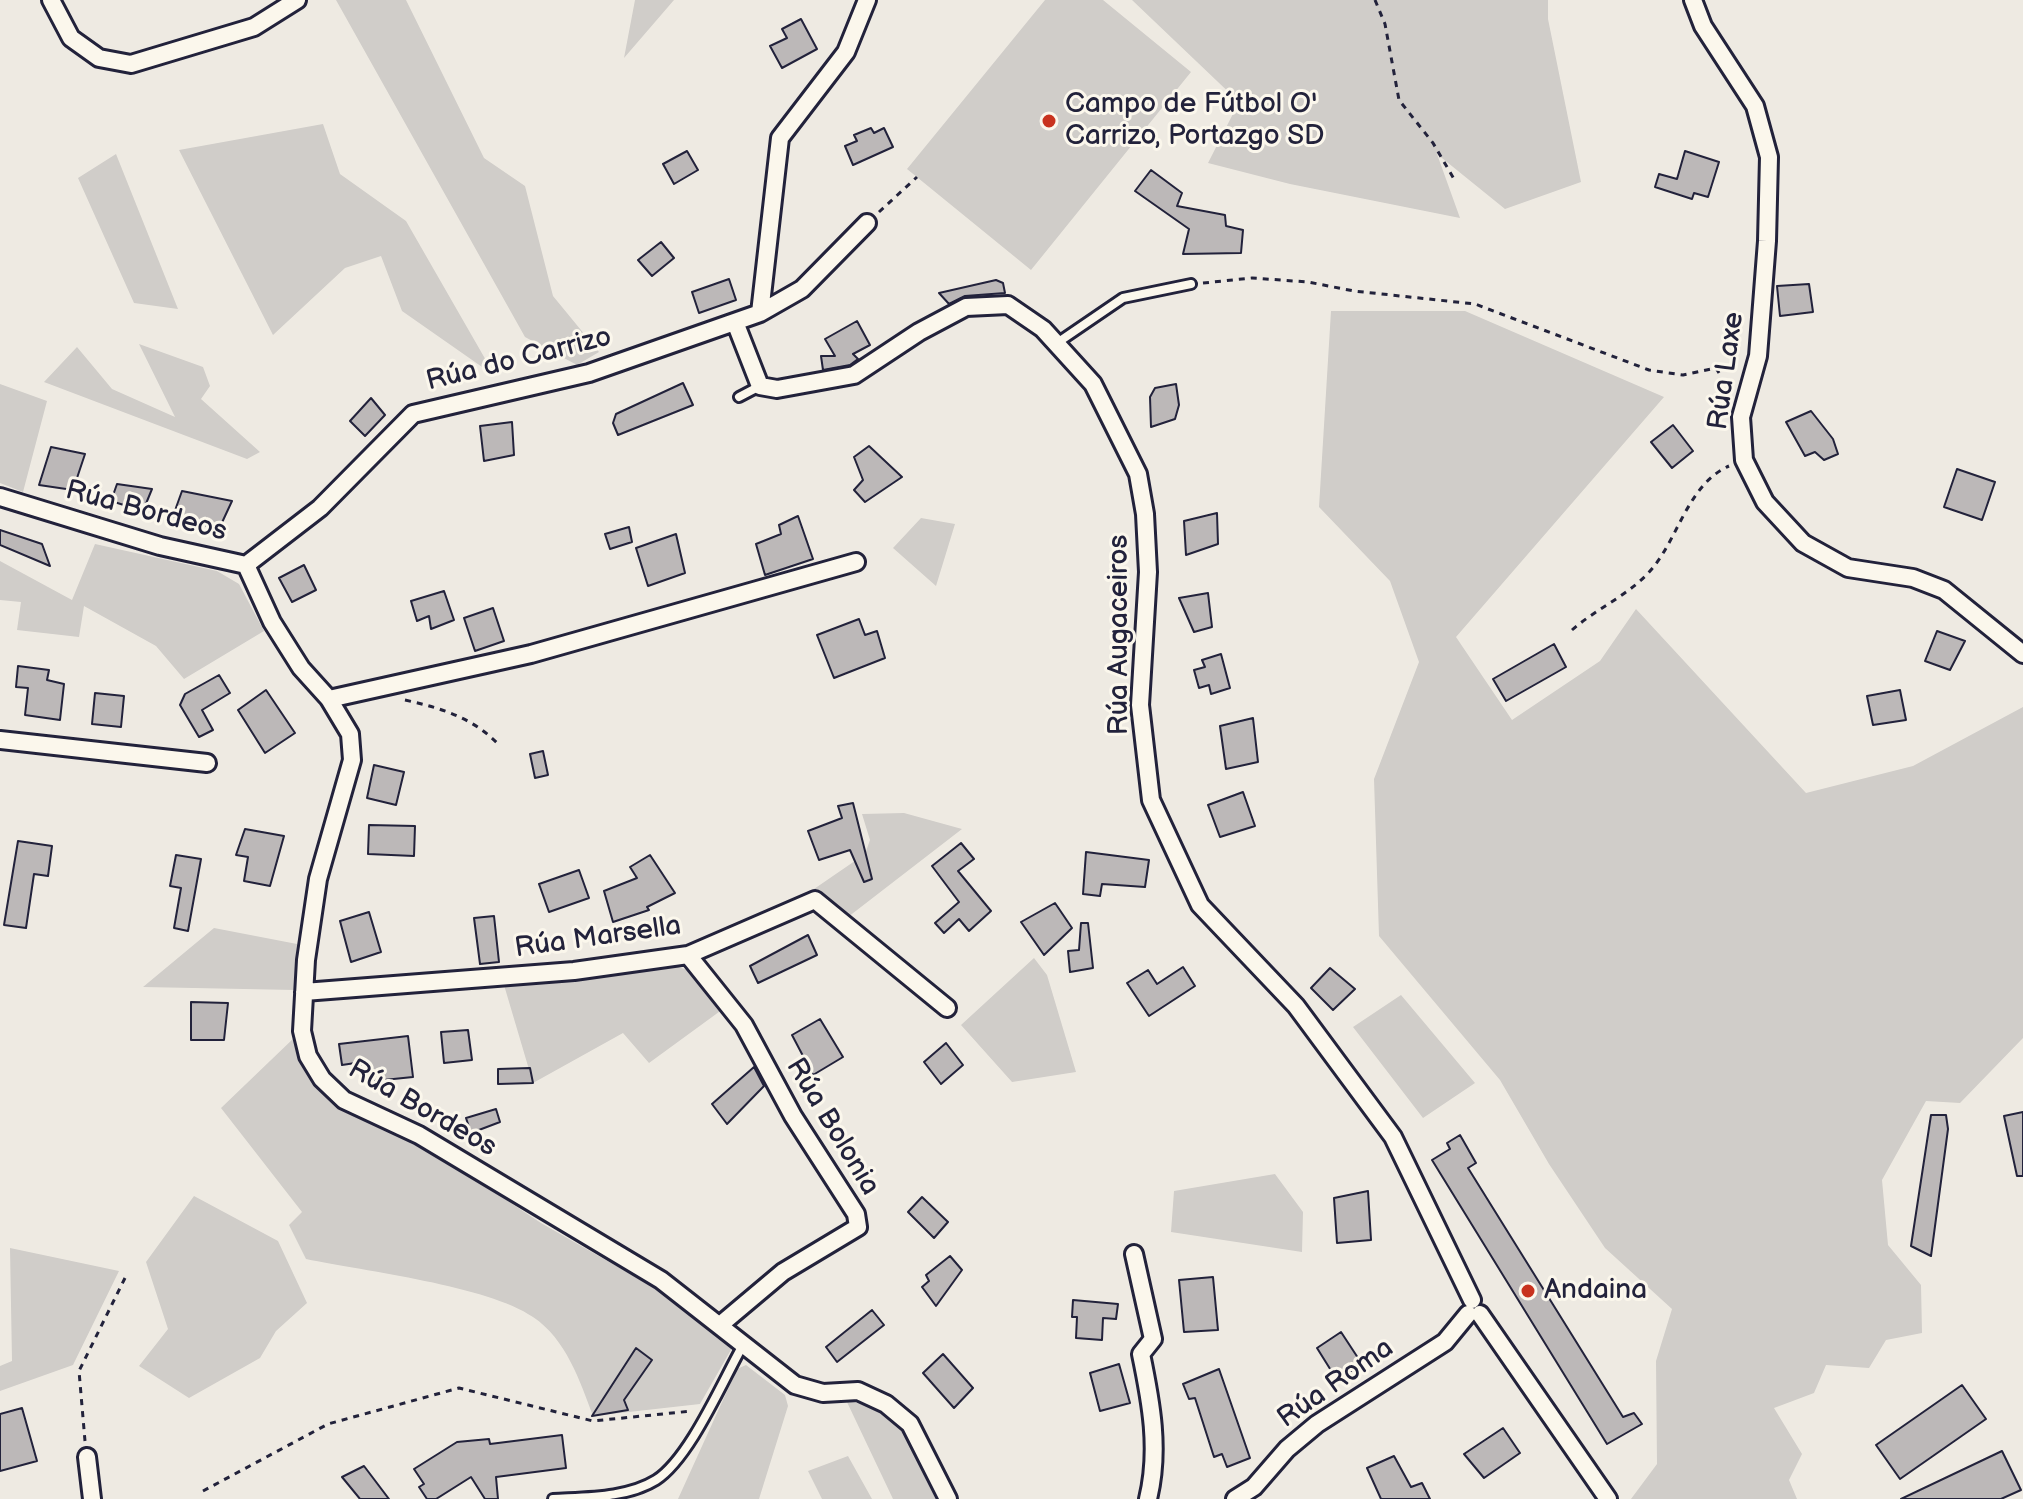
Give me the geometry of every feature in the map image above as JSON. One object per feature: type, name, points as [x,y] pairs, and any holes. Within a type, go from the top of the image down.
[{"type":"street","points":[[51,0],[71,38],[99,58],[131,64],[254,27],[297,0]]},
{"type":"street","points":[[760,313],[780,138],[846,52],[867,0]]},
{"type":"street","name":"Rúa Laxe","points":[[1693,0],[1703,26],[1755,106],[1769,157],[1767,241],[1758,356],[1741,417],[1744,460],[1765,502],[1783,525],[1825,558],[1848,568],[1913,578],[1944,590],[2023,654]]},
{"type":"street","name":"Rúa do Carrizo","points":[[246,565],[320,508],[413,414],[589,373],[760,313],[802,289],[867,223]]},
{"type":"street","name":"Rúa Augaceiros","points":[[760,386],[777,389],[854,375],[919,332],[966,307],[1008,305],[1043,329],[1093,384],[1138,474],[1145,514],[1148,572],[1140,705],[1151,800],[1200,905],[1296,1006],[1393,1137],[1473,1309]]},
{"type":"street","points":[[735,322],[760,386]]},
{"type":"street","name":"Rúa Bordeos","points":[[0,497],[160,546],[246,565],[272,622],[301,668],[329,699],[350,734],[352,760],[318,879],[304,992],[302,1031],[308,1056],[322,1079],[344,1100],[419,1135],[661,1280],[795,1385],[823,1393],[858,1391],[886,1404],[910,1424],[948,1499]]},
{"type":"street","points":[[329,699],[531,654],[856,562]]},
{"type":"street","points":[[0,740],[207,763]]},
{"type":"street","name":"Rúa Marsella","points":[[304,992],[574,971],[688,955],[815,900],[947,1008]]},
{"type":"street","name":"Rúa Bolonia","points":[[688,955],[744,1025],[793,1116],[856,1214],[858,1227],[783,1272],[720,1325]]},
{"type":"street","points":[[1134,1254],[1153,1339],[1141,1354],[1151,1400],[1155,1469],[1148,1499]]},
{"type":"street","points":[[1473,1309],[1608,1499]]},
{"type":"street","name":"Rúa Roma","points":[[1235,1499],[1254,1487],[1287,1449],[1317,1424],[1445,1342],[1473,1309]]},
{"type":"street","points":[[87,1457],[92,1499]]},
{"type":"lane","points":[[1056,343],[1123,298],[1191,284]]},
{"type":"lane","points":[[739,397],[760,386]]},
{"type":"lane","points":[[553,1499],[632,1489],[656,1479],[689,1445],[743,1343]]},
{"type":"path","points":[[1375,0],[1385,24],[1399,100],[1433,143],[1454,179]]},
{"type":"path","points":[[867,223],[917,177]]},
{"type":"path","points":[[1191,284],[1252,278],[1308,282],[1354,291],[1475,304],[1649,370],[1683,375],[1716,368],[1722,378],[1726,409],[1741,417]]},
{"type":"path","points":[[1572,630],[1596,609],[1639,584],[1657,564],[1690,504],[1717,472],[1744,460]]},
{"type":"path","points":[[403,700],[448,710],[489,734],[500,746]]},
{"type":"path","points":[[87,1457],[80,1410],[79,1371],[126,1276]]},
{"type":"path","points":[[203,1491],[328,1424],[459,1388],[593,1421],[706,1409]]},
{"type":"shaded area","points":[[336,0],[406,0],[484,158],[525,186],[553,296],[599,352],[577,365],[525,337]]},
{"type":"shaded area","points":[[635,0],[674,0],[624,58]]},
{"type":"shaded area","name":"Campo de Fútbol O' Carrizo, Portazgo SD","points":[[1045,0],[1103,0],[1191,72],[1031,270],[907,169]]},
{"type":"shaded area","points":[[1132,0],[1548,0],[1548,19],[1581,182],[1505,209],[1437,154],[1460,218],[1290,184],[1208,163],[1239,102]]},
{"type":"shaded area","points":[[323,124],[340,174],[406,221],[495,376],[402,311],[381,256],[345,268],[273,335],[179,150]]},
{"type":"shaded area","points":[[116,154],[178,309],[134,303],[78,178]]},
{"type":"shaded area","points":[[1331,311],[1465,311],[1664,397],[1456,637],[1512,720],[1600,661],[1636,609],[1806,793],[1913,766],[2023,707],[2023,1038],[1960,1103],[1926,1101],[1882,1180],[1888,1245],[1921,1285],[1922,1333],[1886,1340],[1869,1368],[1826,1365],[1814,1393],[1774,1408],[1802,1454],[1789,1480],[1797,1499],[1631,1499],[1657,1464],[1656,1361],[1672,1309],[1605,1248],[1549,1164],[1500,1080],[1379,936],[1374,779],[1419,662],[1390,581],[1319,507]]},
{"type":"shaded area","points":[[139,344],[203,367],[210,386],[201,399],[260,452],[247,459],[44,382],[77,347],[112,389],[175,417]]},
{"type":"shaded area","points":[[0,384],[47,401],[23,492],[0,483]]},
{"type":"shaded area","points":[[921,518],[955,524],[936,586],[893,548]]},
{"type":"shaded area","points":[[95,544],[217,571],[239,584],[264,631],[184,679],[156,646],[84,606],[79,637],[17,630],[21,602],[0,600],[0,561],[72,600]]},
{"type":"shaded area","points":[[904,813],[962,829],[848,917],[814,889],[865,854],[870,840],[862,814]]},
{"type":"shaded area","points":[[214,928],[297,944],[295,990],[143,987]]},
{"type":"shaded area","points":[[1034,958],[1047,975],[1076,1072],[1012,1082],[961,1025]]},
{"type":"shaded area","points":[[678,967],[692,971],[723,1009],[649,1063],[623,1033],[533,1083],[504,985]]},
{"type":"shaded area","points":[[1401,995],[1475,1083],[1423,1118],[1353,1027]]},
{"type":"shaded area","points":[[296,1036],[345,1108],[434,1152],[541,1223],[667,1295],[732,1348],[700,1404],[593,1416],[563,1349],[545,1326],[513,1306],[457,1288],[306,1259],[289,1225],[302,1212],[221,1108]]},
{"type":"shaded area","points":[[1275,1174],[1303,1212],[1302,1252],[1171,1232],[1174,1191]]},
{"type":"shaded area","points":[[194,1196],[278,1241],[307,1303],[276,1331],[260,1358],[189,1398],[139,1366],[168,1329],[146,1262]]},
{"type":"shaded area","points":[[10,1248],[119,1271],[73,1365],[0,1391],[0,1366],[12,1361]]},
{"type":"shaded area","points":[[746,1365],[785,1395],[788,1406],[759,1499],[678,1499],[737,1369]]},
{"type":"shaded area","points":[[846,1400],[883,1414],[895,1424],[914,1449],[937,1499],[893,1499]]},
{"type":"shaded area","points":[[848,1456],[872,1499],[822,1499],[808,1471]]},
{"type":"building","points":[[801,19],[817,49],[782,68],[770,46],[787,38],[782,29]]},
{"type":"building","points":[[871,128],[874,133],[884,128],[893,147],[853,165],[845,146],[857,141],[854,135]]},
{"type":"building","points":[[687,151],[698,170],[674,184],[663,164]]},
{"type":"building","points":[[1685,151],[1719,162],[1708,197],[1694,193],[1692,199],[1655,187],[1659,174],[1677,179]]},
{"type":"building","points":[[1151,170],[1182,193],[1177,206],[1225,215],[1226,226],[1243,230],[1241,253],[1183,254],[1189,229],[1135,191]]},
{"type":"building","points":[[661,242],[674,258],[652,276],[638,260]]},
{"type":"building","points":[[729,279],[736,300],[699,313],[692,292]]},
{"type":"building","points":[[996,280],[1003,283],[1005,293],[965,296],[949,304],[939,293]]},
{"type":"building","points":[[1809,284],[1813,312],[1780,316],[1777,286]]},
{"type":"building","points":[[857,321],[870,345],[853,354],[858,359],[850,365],[823,370],[821,356],[835,356],[825,339]]},
{"type":"building","points":[[683,383],[693,405],[618,435],[613,423],[616,414]]},
{"type":"building","points":[[1176,384],[1179,405],[1175,419],[1151,427],[1150,397],[1155,388]]},
{"type":"building","points":[[371,398],[385,415],[365,436],[350,421]]},
{"type":"building","points":[[1811,411],[1833,439],[1838,454],[1824,460],[1815,452],[1805,456],[1786,422]]},
{"type":"building","points":[[512,422],[514,455],[484,461],[480,426]]},
{"type":"building","points":[[1673,425],[1693,451],[1672,468],[1651,442]]},
{"type":"building","points":[[869,446],[902,477],[865,502],[854,490],[863,480],[854,457]]},
{"type":"building","points":[[51,447],[85,454],[73,490],[39,485]]},
{"type":"building","points":[[1957,469],[1995,482],[1982,520],[1944,507]]},
{"type":"building","points":[[117,484],[152,489],[143,511],[111,501]]},
{"type":"building","points":[[182,491],[232,501],[219,529],[173,516]]},
{"type":"building","points":[[1217,513],[1218,544],[1186,555],[1184,521]]},
{"type":"building","points":[[798,516],[813,559],[765,575],[756,544],[781,534],[779,525]]},
{"type":"building","points":[[629,527],[632,542],[610,549],[605,534]]},
{"type":"building","points":[[0,530],[42,544],[50,566],[0,545]]},
{"type":"building","points":[[676,534],[685,573],[648,586],[636,548]]},
{"type":"building","points":[[304,565],[316,590],[292,602],[279,578]]},
{"type":"building","points":[[444,591],[454,620],[431,629],[429,616],[417,621],[411,601]]},
{"type":"building","points":[[1208,593],[1212,627],[1194,632],[1179,598]]},
{"type":"building","points":[[493,608],[504,641],[475,651],[464,618]]},
{"type":"building","points":[[859,619],[865,635],[877,631],[885,658],[834,678],[817,635]]},
{"type":"building","points":[[1937,631],[1965,641],[1950,670],[1925,661]]},
{"type":"building","points":[[1554,644],[1566,667],[1506,701],[1493,679]]},
{"type":"building","points":[[1221,654],[1230,688],[1211,694],[1209,685],[1199,688],[1194,670],[1205,667],[1202,660]]},
{"type":"building","points":[[18,666],[49,670],[47,680],[64,684],[60,720],[25,715],[28,688],[16,687]]},
{"type":"building","points":[[219,675],[230,693],[202,710],[213,730],[199,737],[180,705],[185,694]]},
{"type":"building","points":[[266,690],[295,733],[265,753],[238,710]]},
{"type":"building","points":[[1900,690],[1906,720],[1873,725],[1867,696]]},
{"type":"building","points":[[95,693],[124,696],[121,727],[92,724]]},
{"type":"building","points":[[1253,718],[1258,762],[1226,769],[1220,726]]},
{"type":"building","points":[[543,751],[548,775],[535,778],[530,754]]},
{"type":"building","points":[[374,765],[404,772],[396,805],[367,798]]},
{"type":"building","points":[[1243,792],[1255,826],[1220,837],[1208,805]]},
{"type":"building","points":[[853,803],[872,879],[864,882],[850,850],[819,860],[808,831],[842,818],[838,806]]},
{"type":"building","points":[[369,825],[415,826],[414,856],[368,854]]},
{"type":"building","points":[[245,829],[284,836],[270,886],[244,881],[248,857],[236,855]]},
{"type":"building","points":[[18,841],[52,846],[48,876],[34,874],[26,928],[4,925]]},
{"type":"building","points":[[961,843],[974,859],[958,871],[991,911],[969,931],[959,919],[944,933],[935,923],[959,902],[932,866]]},
{"type":"building","points":[[1086,852],[1149,860],[1145,887],[1102,884],[1100,896],[1083,894]]},
{"type":"building","points":[[176,855],[201,859],[188,931],[174,928],[181,888],[170,886]]},
{"type":"building","points":[[650,855],[675,893],[647,907],[649,910],[613,922],[604,891],[637,878],[630,867]]},
{"type":"building","points":[[579,870],[589,898],[549,912],[539,884]]},
{"type":"building","points":[[1055,903],[1072,928],[1044,955],[1021,922]]},
{"type":"building","points":[[369,912],[381,952],[351,962],[340,921]]},
{"type":"building","points":[[494,916],[499,962],[480,964],[474,918]]},
{"type":"building","points":[[1081,923],[1088,923],[1093,968],[1070,972],[1068,951],[1079,950]]},
{"type":"building","points":[[808,935],[817,955],[758,983],[750,966]]},
{"type":"building","points":[[1183,967],[1195,986],[1149,1016],[1127,983],[1148,970],[1157,984]]},
{"type":"building","points":[[1330,968],[1355,989],[1333,1010],[1311,988]]},
{"type":"building","points":[[191,1002],[228,1003],[224,1040],[191,1040]]},
{"type":"building","points":[[820,1019],[843,1057],[813,1075],[792,1035]]},
{"type":"building","points":[[468,1030],[472,1060],[444,1063],[441,1032]]},
{"type":"building","points":[[408,1036],[413,1077],[364,1082],[362,1062],[342,1065],[339,1044]]},
{"type":"building","points":[[946,1043],[963,1065],[941,1084],[924,1062]]},
{"type":"building","points":[[754,1067],[764,1086],[727,1124],[712,1104]]},
{"type":"building","points":[[530,1068],[533,1083],[498,1084],[498,1069]]},
{"type":"building","points":[[496,1109],[500,1122],[471,1133],[466,1118]]},
{"type":"building","points":[[2023,1112],[2023,1176],[2017,1176],[2004,1116]]},
{"type":"building","points":[[1931,1115],[1946,1115],[1948,1129],[1931,1256],[1911,1246]]},
{"type":"building","name":"Andaina","points":[[1460,1135],[1476,1163],[1468,1168],[1623,1417],[1634,1413],[1642,1424],[1607,1444],[1432,1160],[1450,1149],[1447,1143]]},
{"type":"building","points":[[1368,1191],[1371,1240],[1337,1243],[1334,1198]]},
{"type":"building","points":[[922,1197],[948,1222],[934,1238],[908,1212]]},
{"type":"building","points":[[950,1256],[962,1270],[936,1306],[922,1287],[929,1281],[926,1275]]},
{"type":"building","points":[[1213,1277],[1218,1330],[1184,1332],[1179,1280]]},
{"type":"building","points":[[1073,1300],[1118,1304],[1116,1319],[1103,1318],[1102,1340],[1076,1338],[1077,1317],[1072,1317]]},
{"type":"building","points":[[872,1310],[884,1325],[837,1362],[826,1347]]},
{"type":"building","points":[[1341,1332],[1362,1364],[1337,1380],[1317,1348]]},
{"type":"building","points":[[636,1348],[652,1360],[624,1400],[628,1410],[592,1416]]},
{"type":"building","points":[[943,1354],[973,1388],[954,1408],[923,1373]]},
{"type":"building","points":[[1119,1364],[1130,1403],[1100,1411],[1090,1373]]},
{"type":"building","points":[[1219,1369],[1250,1458],[1227,1467],[1222,1454],[1214,1457],[1195,1398],[1189,1399],[1183,1384]]},
{"type":"building","points":[[1962,1385],[1986,1419],[1900,1479],[1876,1445]]},
{"type":"building","points":[[22,1408],[37,1461],[0,1471],[0,1414]]},
{"type":"building","points":[[1503,1428],[1520,1453],[1484,1478],[1464,1454]]},
{"type":"building","points":[[562,1435],[566,1468],[496,1477],[498,1499],[485,1499],[471,1477],[436,1499],[427,1499],[419,1487],[424,1484],[414,1469],[457,1442],[489,1439],[490,1444]]},
{"type":"building","points":[[2002,1451],[2021,1490],[2001,1499],[1901,1499]]},
{"type":"building","points":[[1394,1456],[1411,1487],[1422,1483],[1430,1499],[1381,1499],[1367,1468]]},
{"type":"building","points":[[364,1466],[389,1499],[360,1499],[342,1477]]},
{"type":"place","name":"Campo de Fútbol O' Carrizo, Portazgo SD","points":[[1049,121]]},
{"type":"place","name":"Andaina","points":[[1528,1291]]}]
